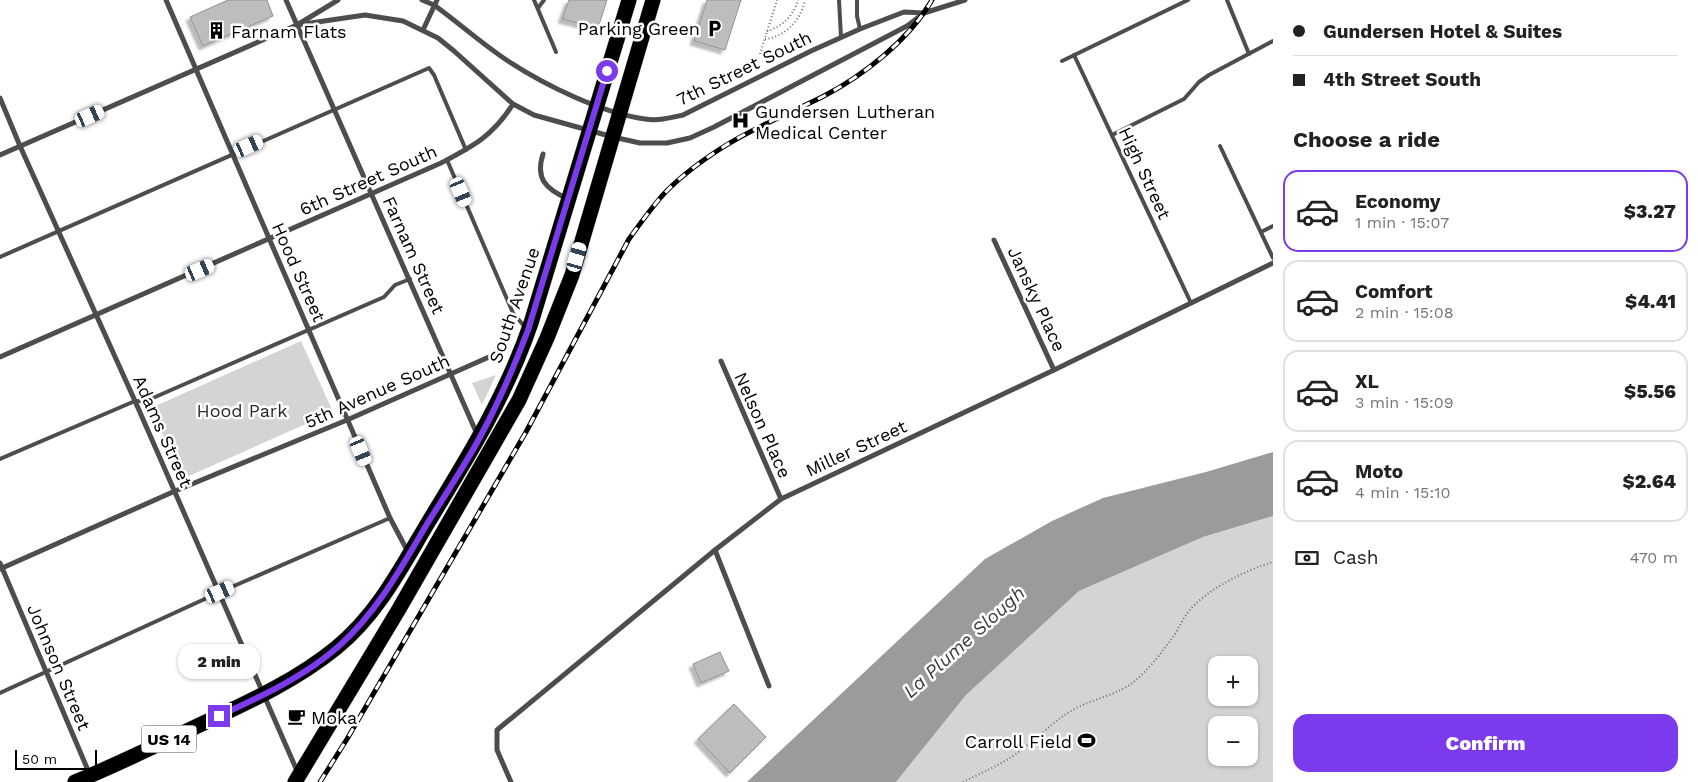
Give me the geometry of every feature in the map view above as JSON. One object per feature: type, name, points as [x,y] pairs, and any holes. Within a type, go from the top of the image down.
[{"type":"highway","name":"South Avenue","points":[[264,695],[318,662],[338,647],[362,624],[382,600],[479,439],[513,370],[528,330],[629,0]]},
{"type":"highway","points":[[297,779],[394,617],[519,400],[548,338],[572,275],[653,0]]},
{"type":"highway","name":"US 14","points":[[74,782],[92,779],[264,695]]},
{"type":"street","name":"Hood Street","points":[[166,0],[390,518],[409,555]]},
{"type":"street","name":"Farnam Street","points":[[286,0],[479,439]]},
{"type":"street","name":"7th Street South","points":[[0,155],[297,25],[338,0]]},
{"type":"street","name":"7th Street South","points":[[422,0],[436,3],[506,60],[532,76],[578,98],[620,113],[646,119],[663,119],[683,115],[811,50],[904,12],[924,13],[966,0]]},
{"type":"street","points":[[423,30],[436,3]]},
{"type":"street","name":"7th Street South","points":[[297,25],[365,14],[403,21],[438,38],[513,104],[534,115],[613,138],[640,143],[666,143],[690,138],[907,26],[924,13]]},
{"type":"street","name":"Adams Street","points":[[0,98],[220,592],[297,779]]},
{"type":"street","name":"6th Street South","points":[[0,357],[447,160],[489,135],[504,119],[513,104]]},
{"type":"street","points":[[543,154],[540,165],[541,178],[556,194],[568,200]]},
{"type":"street","name":"Jansky Place","points":[[994,240],[1054,370]]},
{"type":"street","name":"Miller Street","points":[[511,782],[497,750],[497,730],[715,550],[781,499],[1054,370],[1273,263]]},
{"type":"street","name":"5th Avenue South","points":[[1,567],[175,491],[348,420],[489,357]]},
{"type":"street","name":"Nelson Place","points":[[721,361],[781,499]]},
{"type":"street","points":[[715,550],[769,686]]},
{"type":"street","name":"Johnson Street","points":[[1,567],[92,779]]},
{"type":"lane","points":[[534,0],[556,52]]},
{"type":"lane","points":[[538,8],[544,0]]},
{"type":"lane","points":[[839,0],[841,37]]},
{"type":"lane","points":[[857,0],[857,16],[860,29]]},
{"type":"lane","points":[[1062,61],[1188,0]]},
{"type":"lane","points":[[1227,0],[1249,54]]},
{"type":"lane","points":[[1112,135],[1184,99],[1199,82],[1209,75],[1273,41]]},
{"type":"lane","name":"High Street","points":[[1074,55],[1191,303]]},
{"type":"lane","points":[[0,257],[429,68],[434,75],[466,150]]},
{"type":"lane","points":[[1220,146],[1273,258]]},
{"type":"lane","points":[[447,160],[512,313],[528,330]]},
{"type":"lane","points":[[1261,232],[1273,226]]},
{"type":"lane","points":[[0,459],[135,401],[146,401],[384,297],[395,285],[410,279]]},
{"type":"lane","points":[[0,693],[220,592],[390,518]]},
{"type":"path","points":[[760,54],[777,0]]},
{"type":"path","points":[[764,39],[784,32],[796,21],[805,0]]},
{"type":"path","points":[[767,31],[779,26],[790,16],[797,2],[804,5]]},
{"type":"path","points":[[790,16],[796,21]]},
{"type":"path","points":[[779,26],[784,32]]},
{"type":"path","points":[[964,782],[1017,753],[1070,711],[1095,699],[1128,687],[1162,652],[1188,612],[1197,602],[1229,580],[1273,562]]},
{"type":"green space","name":"Hood Park","points":[[301,341],[333,412],[182,479],[151,408]]},
{"type":"green space","points":[[496,375],[482,405],[472,383]]},
{"type":"green space","points":[[1273,516],[1273,782],[896,782],[966,695],[1079,591],[1203,537]]},
{"type":"water","name":"La Plume Slough","points":[[1273,452],[1273,516],[1203,537],[1079,591],[966,695],[896,782],[747,782],[985,559],[1052,521],[1103,498],[1206,472]]},
{"type":"building","name":"Farnam Flats","points":[[228,0],[267,0],[273,16],[203,46],[190,17]]},
{"type":"building","points":[[569,0],[607,0],[598,28],[562,19]]},
{"type":"building","points":[[707,0],[741,0],[725,50],[694,41]]},
{"type":"building","points":[[720,652],[729,671],[701,683],[693,664]]},
{"type":"building","points":[[734,704],[766,737],[730,773],[698,739]]},
{"type":"railway","points":[[320,782],[526,432],[629,239],[653,207],[682,177],[732,141],[822,97],[869,68],[911,29],[932,0]]},
{"type":"place","name":"Parking Green","points":[[714,28]]},
{"type":"place","name":"Farnam Flats","points":[[217,31]]},
{"type":"place","name":"Gundersen Lutheran Medical Center","points":[[741,121]]},
{"type":"place","name":"Moka","points":[[297,717]]},
{"type":"place","name":"Carroll Field","points":[[1086,741]]},
{"type":"route","points":[[219,716],[264,695],[297,676],[338,647],[362,624],[382,600],[479,439],[513,370],[528,330],[607,71]]}]
